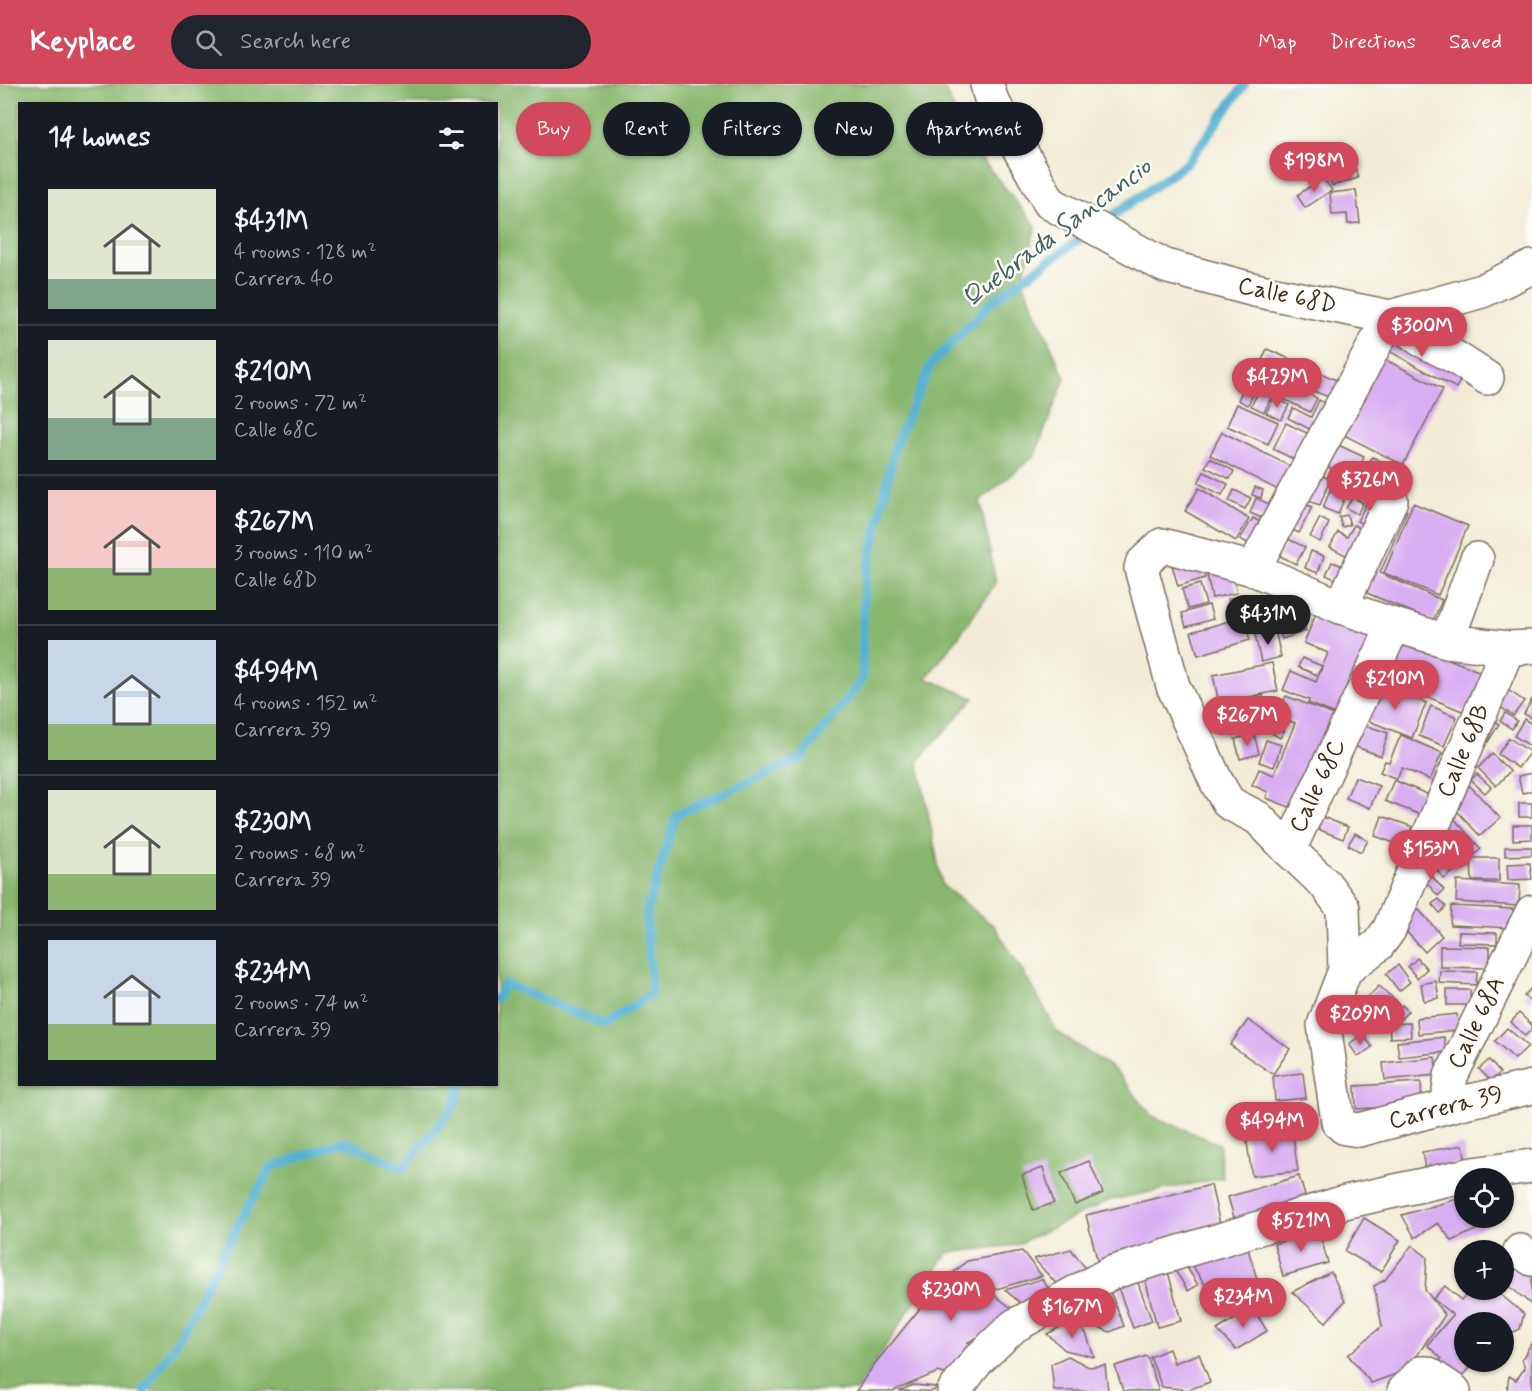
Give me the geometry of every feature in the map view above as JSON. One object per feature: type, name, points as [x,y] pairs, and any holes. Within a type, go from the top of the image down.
[{"type":"street","name":"Calle 68D","points":[[987,84],[990,99],[1050,203],[1165,266],[1255,290],[1390,318],[1482,291],[1532,267]]},
{"type":"street","points":[[1253,568],[1390,318],[1420,339],[1476,371]]},
{"type":"street","points":[[1341,607],[1391,500]]},
{"type":"street","points":[[1345,970],[1343,908],[1325,884],[1258,818],[1229,803],[1216,781],[1173,686],[1141,568],[1145,560],[1162,544],[1253,568],[1341,607],[1447,641],[1520,647]]},
{"type":"street","points":[[1447,641],[1477,559]]},
{"type":"street","name":"Calle 68C","points":[[1288,850],[1395,625]]},
{"type":"street","name":"Calle 68B","points":[[1345,970],[1378,945],[1389,930],[1520,647]]},
{"type":"street","name":"Calle 68A","points":[[1456,1104],[1449,1090],[1451,1076],[1532,912]]},
{"type":"street","name":"Carrera 39","points":[[1345,970],[1324,1025],[1338,1122],[1345,1128],[1359,1130],[1456,1104],[1532,1087]]},
{"type":"street","points":[[954,1391],[978,1360],[1014,1326],[1111,1273],[1345,1202],[1472,1174],[1532,1166]]},
{"type":"street","points":[[1404,1391],[1421,1373],[1427,1372],[1454,1391]]},
{"type":"green space","points":[[0,84],[942,84],[950,102],[906,102],[906,156],[979,156],[1036,226],[1022,280],[1065,378],[1035,455],[980,501],[996,583],[926,678],[974,698],[918,761],[942,885],[995,927],[1057,1032],[1115,1070],[1152,1116],[1219,1144],[1223,1178],[1110,1200],[1016,1245],[947,1253],[856,1391],[0,1391]]},
{"type":"building","points":[[1352,156],[1358,178],[1332,186],[1325,164]]},
{"type":"building","points":[[1323,178],[1332,190],[1305,208],[1297,195]]},
{"type":"building","points":[[1356,190],[1360,223],[1348,224],[1347,214],[1332,215],[1330,193]]},
{"type":"building","points":[[1387,327],[1466,370],[1456,388],[1378,345]]},
{"type":"building","points":[[1267,349],[1308,367],[1300,386],[1259,367]]},
{"type":"building","points":[[1380,357],[1443,389],[1403,465],[1340,433]]},
{"type":"building","points":[[1252,370],[1262,375],[1248,405],[1238,400]]},
{"type":"building","points":[[1318,372],[1341,382],[1334,399],[1311,390]]},
{"type":"building","points":[[1265,379],[1277,385],[1264,412],[1251,406]]},
{"type":"building","points":[[1288,384],[1317,398],[1310,412],[1281,398]]},
{"type":"building","points":[[1274,397],[1289,405],[1281,420],[1266,413]]},
{"type":"building","points":[[1319,400],[1330,406],[1317,433],[1288,418],[1293,408],[1311,417]]},
{"type":"building","points":[[1237,404],[1278,422],[1268,444],[1227,426]]},
{"type":"building","points":[[1286,423],[1313,436],[1299,462],[1273,449]]},
{"type":"building","points":[[1222,432],[1292,467],[1280,491],[1210,455]]},
{"type":"building","points":[[1336,444],[1364,457],[1355,479],[1326,466]]},
{"type":"building","points":[[1372,457],[1398,469],[1387,493],[1361,481]]},
{"type":"building","points":[[1210,458],[1234,471],[1230,479],[1205,467]]},
{"type":"building","points":[[1204,472],[1228,484],[1222,495],[1198,483]]},
{"type":"building","points":[[1312,472],[1330,479],[1320,505],[1302,499]]},
{"type":"building","points":[[1335,478],[1350,485],[1338,514],[1323,508]]},
{"type":"building","points":[[1255,487],[1263,490],[1261,498],[1252,495]]},
{"type":"building","points":[[1199,488],[1249,519],[1236,541],[1185,511]]},
{"type":"building","points":[[1362,488],[1369,492],[1366,498],[1358,494]]},
{"type":"building","points":[[1234,490],[1251,498],[1245,509],[1229,501]]},
{"type":"building","points":[[1371,495],[1384,502],[1370,528],[1357,521]]},
{"type":"building","points":[[1353,497],[1363,503],[1357,514],[1346,508]]},
{"type":"building","points":[[1256,498],[1273,506],[1267,520],[1250,513]]},
{"type":"building","points":[[1298,501],[1312,507],[1299,533],[1285,526]]},
{"type":"building","points":[[1413,503],[1468,526],[1438,595],[1384,573]]},
{"type":"building","points":[[1392,505],[1407,511],[1380,573],[1442,600],[1433,621],[1355,588]]},
{"type":"building","points":[[1347,515],[1350,525],[1342,527],[1339,517]]},
{"type":"building","points":[[1253,518],[1266,525],[1253,546],[1240,539]]},
{"type":"building","points":[[1320,518],[1329,523],[1320,542],[1310,537]]},
{"type":"building","points":[[1354,525],[1367,532],[1353,559],[1330,547],[1338,532],[1347,537]]},
{"type":"building","points":[[1193,536],[1205,578],[1178,586],[1166,544]]},
{"type":"building","points":[[1288,539],[1305,547],[1296,564],[1280,556]]},
{"type":"building","points":[[1311,551],[1324,556],[1318,573],[1305,568]]},
{"type":"building","points":[[1229,559],[1237,593],[1212,598],[1205,565]]},
{"type":"building","points":[[1332,562],[1346,567],[1339,581],[1326,575]]},
{"type":"building","points":[[1200,584],[1206,604],[1188,609],[1182,589]]},
{"type":"building","points":[[1238,597],[1239,608],[1230,609],[1228,599]]},
{"type":"building","points":[[1297,604],[1306,631],[1282,639],[1273,612]]},
{"type":"building","points":[[1209,605],[1213,619],[1186,627],[1182,613]]},
{"type":"building","points":[[1317,611],[1376,630],[1341,716],[1283,690],[1291,671],[1316,682],[1328,653],[1304,643]]},
{"type":"building","points":[[1243,617],[1250,640],[1198,655],[1191,632]]},
{"type":"building","points":[[1275,630],[1281,657],[1261,662],[1255,635]]},
{"type":"building","points":[[1402,640],[1488,675],[1472,715],[1386,680]]},
{"type":"building","points":[[1302,658],[1322,666],[1317,675],[1298,667]]},
{"type":"building","points":[[1272,663],[1278,691],[1219,703],[1213,675]]},
{"type":"building","points":[[1379,684],[1426,703],[1412,738],[1364,719]]},
{"type":"building","points":[[1505,688],[1524,701],[1513,716],[1495,703]]},
{"type":"building","points":[[1263,695],[1270,723],[1224,735],[1217,707]]},
{"type":"building","points":[[1286,696],[1339,717],[1300,811],[1266,798],[1268,792],[1252,785],[1259,769],[1274,775],[1295,723],[1277,716]]},
{"type":"building","points":[[1532,699],[1532,718],[1524,714]]},
{"type":"building","points":[[1431,706],[1457,717],[1444,746],[1419,736]]},
{"type":"building","points":[[1505,713],[1517,721],[1512,729],[1500,721]]},
{"type":"building","points":[[1485,717],[1499,724],[1488,742],[1475,735]]},
{"type":"building","points":[[1524,719],[1532,724],[1532,747],[1514,736]]},
{"type":"building","points":[[1272,723],[1284,731],[1280,738],[1268,731]]},
{"type":"building","points":[[1359,723],[1388,733],[1381,756],[1351,745]]},
{"type":"building","points":[[1254,734],[1259,754],[1240,759],[1235,739]]},
{"type":"building","points":[[1401,735],[1442,753],[1430,780],[1402,768],[1397,779],[1380,772],[1385,761],[1389,762]]},
{"type":"building","points":[[1509,738],[1530,752],[1518,768],[1498,754]]},
{"type":"building","points":[[1266,740],[1281,745],[1274,767],[1259,762]]},
{"type":"building","points":[[1492,754],[1510,771],[1496,786],[1478,768]]},
{"type":"building","points":[[1532,773],[1532,791],[1522,793],[1518,776]]},
{"type":"building","points":[[1477,774],[1491,787],[1485,793],[1471,780]]},
{"type":"building","points":[[1355,777],[1379,786],[1370,808],[1346,798]]},
{"type":"building","points":[[1394,780],[1429,795],[1421,815],[1385,801]]},
{"type":"building","points":[[1469,785],[1500,818],[1480,836],[1449,802]]},
{"type":"building","points":[[1519,803],[1532,803],[1532,817],[1519,817]]},
{"type":"building","points":[[1315,814],[1348,827],[1343,839],[1310,826]]},
{"type":"building","points":[[1450,814],[1481,849],[1464,864],[1433,829]]},
{"type":"building","points":[[1382,816],[1413,827],[1405,847],[1375,836]]},
{"type":"building","points":[[1513,825],[1532,825],[1532,839],[1513,840]]},
{"type":"building","points":[[1355,833],[1368,841],[1361,852],[1348,845]]},
{"type":"building","points":[[1437,842],[1458,868],[1444,879],[1423,853]]},
{"type":"building","points":[[1505,847],[1532,847],[1532,855],[1505,856]]},
{"type":"building","points":[[1471,858],[1499,858],[1499,881],[1472,881]]},
{"type":"building","points":[[1530,863],[1532,879],[1508,880],[1507,864]]},
{"type":"building","points":[[1423,866],[1444,890],[1438,896],[1417,871]]},
{"type":"building","points":[[1457,881],[1520,885],[1519,906],[1456,902]]},
{"type":"building","points":[[1439,899],[1446,907],[1440,913],[1432,904]]},
{"type":"building","points":[[1413,903],[1442,936],[1425,952],[1395,919]]},
{"type":"building","points":[[1451,906],[1513,909],[1512,928],[1450,925]]},
{"type":"building","points":[[1459,932],[1497,933],[1497,944],[1458,943]]},
{"type":"building","points":[[1440,946],[1490,947],[1490,968],[1440,967]]},
{"type":"building","points":[[1417,958],[1427,969],[1417,978],[1408,967]]},
{"type":"building","points":[[1398,965],[1410,982],[1399,991],[1386,974]]},
{"type":"building","points":[[1440,971],[1477,972],[1476,985],[1439,983]]},
{"type":"building","points":[[1436,981],[1439,998],[1424,1001],[1421,984]]},
{"type":"building","points":[[1379,986],[1395,1000],[1384,1011],[1368,997]]},
{"type":"building","points":[[1532,987],[1532,1003],[1524,996]]},
{"type":"building","points":[[1447,990],[1470,990],[1470,1005],[1447,1005]]},
{"type":"building","points":[[1402,1005],[1408,1011],[1400,1020],[1393,1014]]},
{"type":"building","points":[[1519,1013],[1532,1025],[1532,1029],[1525,1036],[1511,1022]]},
{"type":"building","points":[[1457,1014],[1459,1030],[1418,1034],[1417,1018]]},
{"type":"building","points":[[1248,1020],[1290,1049],[1273,1074],[1230,1045]]},
{"type":"building","points":[[1410,1023],[1411,1037],[1390,1038],[1389,1024]]},
{"type":"building","points":[[1507,1028],[1528,1046],[1515,1059],[1495,1041]]},
{"type":"building","points":[[1363,1034],[1372,1047],[1358,1057],[1349,1044]]},
{"type":"building","points":[[1444,1037],[1446,1052],[1399,1057],[1397,1042]]},
{"type":"building","points":[[1435,1057],[1437,1075],[1385,1080],[1383,1063]]},
{"type":"building","points":[[1489,1060],[1500,1073],[1491,1081],[1479,1069]]},
{"type":"building","points":[[1303,1073],[1306,1098],[1275,1101],[1273,1076]]},
{"type":"building","points":[[1421,1082],[1422,1105],[1356,1109],[1355,1086]]},
{"type":"building","points":[[1273,1104],[1297,1106],[1296,1122],[1271,1120]]},
{"type":"building","points":[[1292,1130],[1298,1171],[1252,1176],[1246,1136]]},
{"type":"building","points":[[1463,1145],[1466,1162],[1425,1169],[1422,1152]]},
{"type":"building","points":[[1089,1161],[1103,1193],[1075,1205],[1061,1173]]},
{"type":"building","points":[[1043,1168],[1054,1203],[1033,1210],[1022,1175]]},
{"type":"building","points":[[1299,1176],[1309,1209],[1238,1231],[1228,1197]]},
{"type":"building","points":[[1211,1185],[1222,1233],[1098,1263],[1086,1215]]},
{"type":"building","points":[[1454,1200],[1454,1228],[1480,1228],[1452,1241],[1438,1223],[1415,1238],[1402,1215]]},
{"type":"building","points":[[1364,1218],[1400,1240],[1381,1272],[1345,1251]]},
{"type":"building","points":[[1319,1231],[1328,1263],[1283,1276],[1274,1244]]},
{"type":"building","points":[[1412,1245],[1427,1257],[1425,1290],[1445,1315],[1407,1370],[1371,1383],[1348,1355],[1382,1326],[1374,1286],[1385,1280]]},
{"type":"building","points":[[1247,1246],[1260,1289],[1217,1302],[1185,1255]]},
{"type":"building","points":[[1071,1249],[1087,1270],[1062,1290],[1034,1259]]},
{"type":"building","points":[[1022,1251],[1042,1276],[989,1291],[1022,1316],[968,1342],[978,1348],[948,1375],[938,1372],[893,1391],[856,1391],[873,1366],[939,1285],[967,1261]]},
{"type":"building","points":[[1181,1258],[1198,1285],[1188,1291],[1171,1264]]},
{"type":"building","points":[[1520,1263],[1532,1272],[1532,1305],[1514,1290],[1514,1270]]},
{"type":"building","points":[[1166,1264],[1181,1321],[1157,1327],[1143,1270]]},
{"type":"building","points":[[1331,1272],[1345,1301],[1326,1322],[1292,1292]]},
{"type":"building","points":[[1135,1275],[1152,1321],[1133,1328],[1116,1282]]},
{"type":"building","points":[[1042,1279],[1053,1295],[1029,1310],[1005,1290]]},
{"type":"building","points":[[1445,1286],[1454,1294],[1454,1300],[1507,1300],[1524,1314],[1520,1329],[1514,1332],[1514,1312],[1454,1312],[1454,1372],[1466,1372],[1463,1376],[1440,1375],[1441,1358],[1427,1345],[1453,1315],[1433,1299]]},
{"type":"building","points":[[1109,1289],[1124,1326],[1110,1332],[1093,1325],[1082,1300]]},
{"type":"building","points":[[1253,1308],[1267,1331],[1236,1350],[1217,1330]]},
{"type":"building","points":[[1072,1321],[1086,1333],[1094,1357],[1065,1350],[1047,1334]]},
{"type":"building","points":[[1532,1342],[1532,1391],[1507,1391],[1509,1376],[1516,1380],[1525,1368],[1522,1359]]},
{"type":"building","points":[[1169,1349],[1174,1363],[1199,1354],[1210,1382],[1188,1390],[1162,1387],[1150,1357]]},
{"type":"building","points":[[1068,1356],[1089,1367],[1105,1365],[1108,1391],[1054,1391],[1051,1364]]},
{"type":"building","points":[[1147,1356],[1159,1391],[1123,1391],[1115,1366]]},
{"type":"building","points":[[913,1385],[936,1387],[934,1391],[899,1391]]},
{"type":"waterway","name":"Quebrada Sancancio","points":[[1101,224],[1187,163],[1245,84]]},
{"type":"waterway","name":"Quebrada Sancancio","points":[[498,996],[505,984],[605,1025],[652,993],[646,914],[676,815],[801,758],[862,680],[864,588],[895,446],[930,366],[992,301],[1090,232]]},
{"type":"waterway","name":"Quebrada Sancancio","points":[[144,1391],[181,1335],[227,1245],[271,1167],[344,1141],[403,1168],[454,1107],[460,1086]]}]
